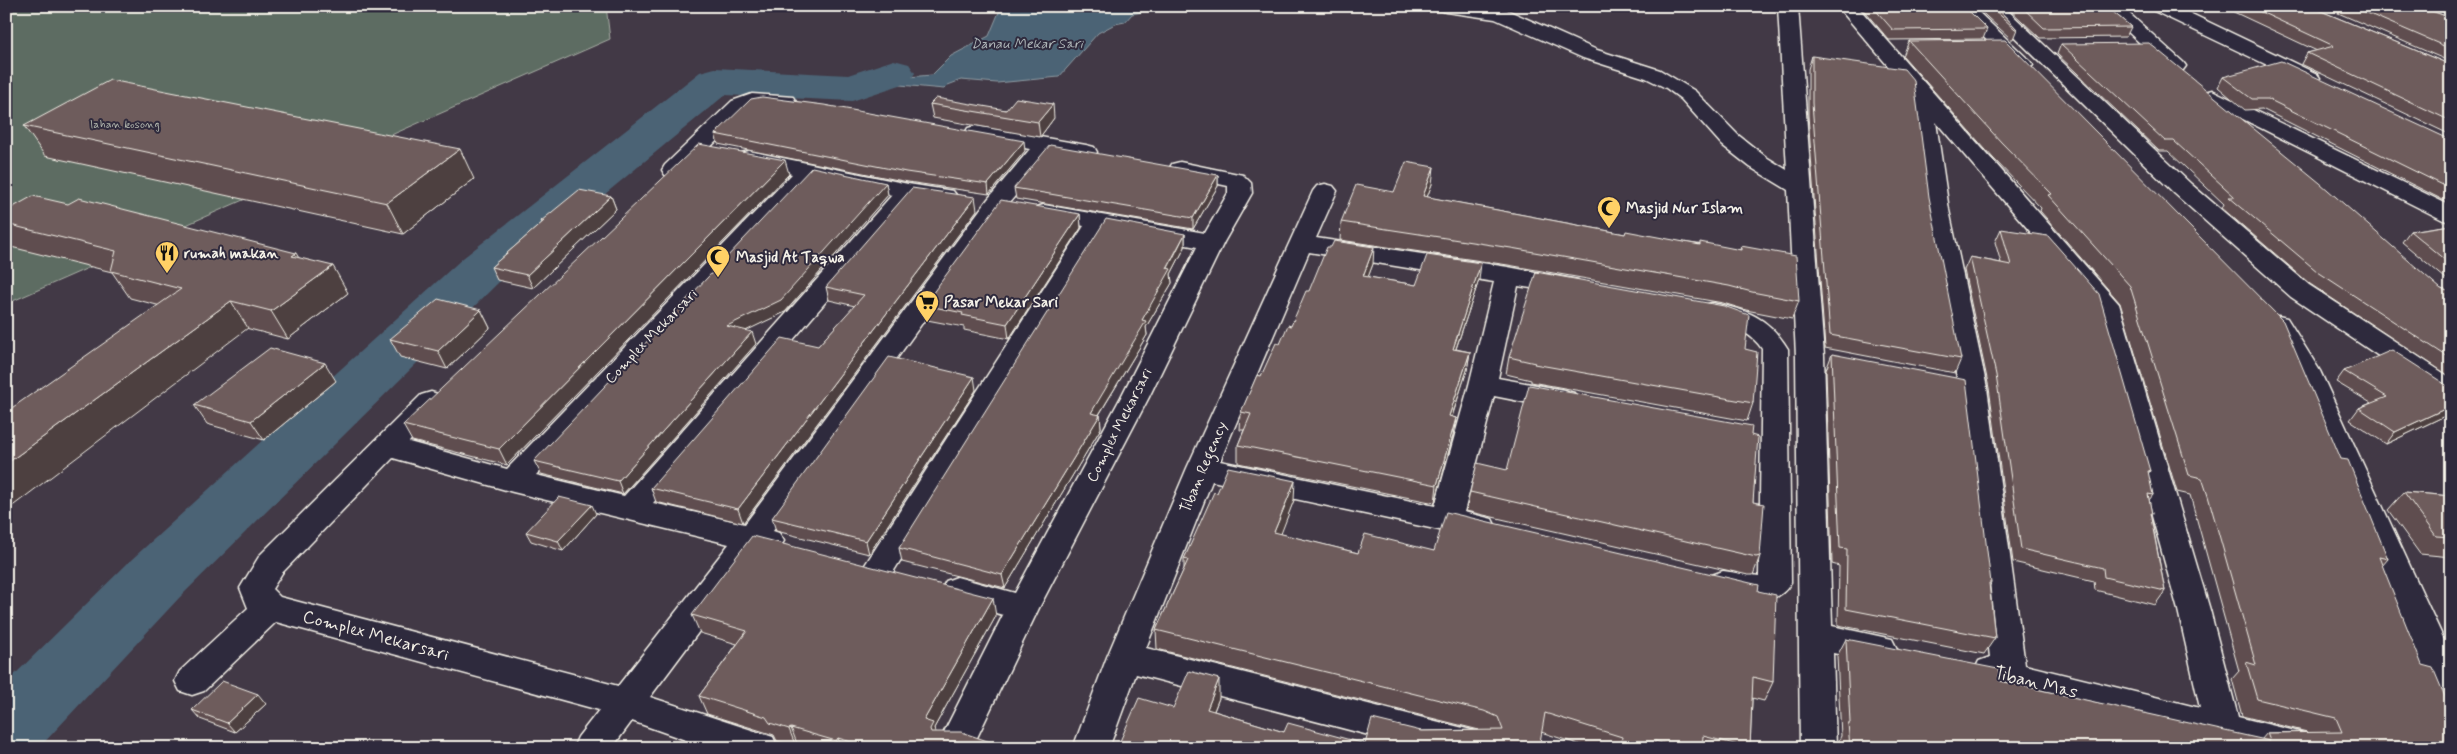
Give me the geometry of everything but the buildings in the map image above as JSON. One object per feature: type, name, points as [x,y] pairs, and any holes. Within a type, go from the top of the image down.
[{"type":"street","points":[[1446,6],[1499,10],[1590,54],[1653,74],[1673,84],[1688,95],[1730,140],[1758,162],[1798,186]]},
{"type":"street","points":[[1788,6],[1810,356],[1818,748]]},
{"type":"street","points":[[1846,6],[2106,304],[2191,600],[2222,729]]},
{"type":"street","points":[[1961,6],[2038,81]]},
{"type":"street","points":[[1992,6],[2183,189],[2300,291],[2451,391]]},
{"type":"street","points":[[2108,6],[2150,45],[2286,157]]},
{"type":"street","points":[[2160,6],[2327,87]]},
{"type":"street","points":[[2122,46],[2150,45]]},
{"type":"street","points":[[1976,47],[2066,47]]},
{"type":"street","points":[[1883,48],[1911,48]]},
{"type":"street","points":[[2199,85],[2451,215]]},
{"type":"street","points":[[1921,93],[1937,210],[1973,388],[2009,675]]},
{"type":"street","points":[[654,189],[746,102],[760,100],[807,104]]},
{"type":"street","points":[[960,130],[1103,155]]},
{"type":"street","points":[[591,748],[752,537],[980,202],[1045,145]]},
{"type":"street","points":[[696,148],[809,169],[908,191],[1212,242]]},
{"type":"street","name":"Complex Mekarsari","points":[[954,748],[1023,608],[1134,397],[1212,242],[1240,193],[1240,183],[1230,178],[1160,165]]},
{"type":"street","name":"Complex Mekarsari","points":[[513,481],[809,169]]},
{"type":"street","points":[[631,508],[908,191]]},
{"type":"street","name":"Tiban Regency","points":[[1091,748],[1124,657],[1202,468],[1326,192]]},
{"type":"street","points":[[1023,608],[866,565],[1099,222]]},
{"type":"street","points":[[1302,243],[1508,275],[1596,291]]},
{"type":"street","points":[[1448,519],[1483,385],[1508,275]]},
{"type":"street","points":[[1684,306],[1740,318],[1759,327],[1769,337],[1775,349],[1775,582],[1766,588],[1748,590],[1700,578]]},
{"type":"street","points":[[2265,311],[2284,332],[2306,371],[2451,693]]},
{"type":"street","points":[[1810,356],[1839,362]]},
{"type":"street","points":[[1944,382],[1973,388]]},
{"type":"street","points":[[192,681],[270,607],[260,600],[256,588],[264,573],[386,446],[449,385]]},
{"type":"street","points":[[1483,385],[1590,404]]},
{"type":"street","points":[[1746,433],[1775,438]]},
{"type":"street","points":[[386,446],[513,481],[797,548]]},
{"type":"street","points":[[1202,468],[1506,532]]},
{"type":"street","name":"Complex Mekarsari","points":[[270,607],[626,703],[661,718],[760,748]]},
{"type":"street","points":[[1816,636],[1912,655]]},
{"type":"street","points":[[1124,657],[1479,748]]},
{"type":"street","name":"Tiban Mas","points":[[1960,665],[2009,675],[2222,729],[2306,748]]},
{"type":"green space","name":"lahan kosong","points":[[6,6],[606,6],[610,39],[6,304]]},
{"type":"water","name":"Danau Mekar Sari","points":[[1015,6],[1163,6],[1145,9],[1142,12],[1132,14],[1125,22],[1115,24],[1098,33],[1059,77],[997,83],[961,80],[948,85],[944,89],[900,85],[894,73],[908,77],[932,75],[951,56],[989,36],[999,12]]},
{"type":"waterway","points":[[6,732],[155,579],[482,269],[715,81],[852,88],[894,73]]},
{"type":"place","name":"Masjid Nur Islam","points":[[1609,229]]},
{"type":"place","name":"rumah makan","points":[[167,274]]},
{"type":"place","name":"Masjid At Taqwa","points":[[718,278]]},
{"type":"place","name":"Pasar Mekar Sari","points":[[927,323]]}]
